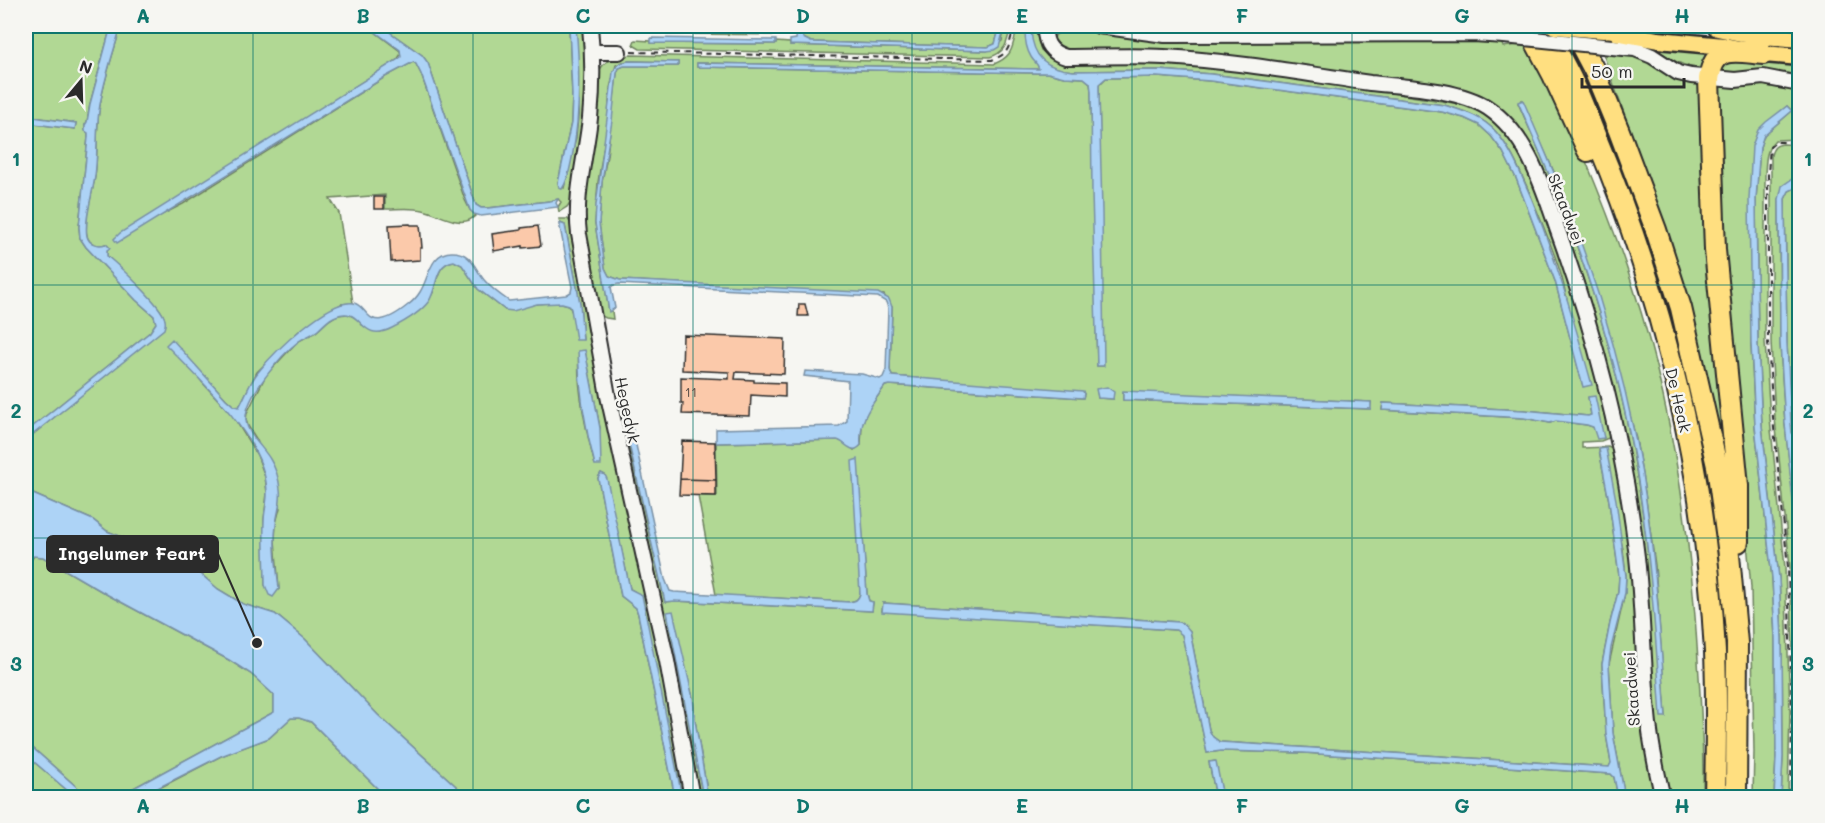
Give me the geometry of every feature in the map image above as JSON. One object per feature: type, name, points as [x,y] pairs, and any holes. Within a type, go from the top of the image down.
[{"type":"highway","points":[[1527,26],[1562,95],[1656,305]]},
{"type":"highway","name":"De Heak","points":[[1543,26],[1573,81],[1618,192],[1656,305],[1674,376],[1703,524],[1715,652],[1717,729],[1715,798]]},
{"type":"highway","name":"De Heak","points":[[1571,26],[1594,70],[1656,230],[1681,308],[1717,466],[1729,555],[1737,643],[1736,798]]},
{"type":"highway","points":[[1718,26],[1765,45]]},
{"type":"highway","points":[[1737,643],[1738,486],[1715,250],[1708,79],[1713,62],[1718,55],[1726,51],[1765,45]]},
{"type":"main road","points":[[1555,26],[1718,35],[1765,45],[1800,57]]},
{"type":"main road","points":[[1765,45],[1800,39]]},
{"type":"street","name":"Hegedyk","points":[[590,26],[592,52],[590,118],[578,205],[579,234],[604,376],[667,661],[692,798]]},
{"type":"street","name":"Skaadwei","points":[[1045,26],[1044,39],[1047,45],[1057,54],[1066,57],[1163,57],[1459,95],[1487,107],[1507,123],[1527,152],[1567,256],[1597,354],[1618,438],[1637,555],[1649,722],[1663,798]]},
{"type":"street","points":[[1099,26],[1165,35],[1474,33],[1635,49],[1652,56],[1678,73],[1708,79],[1736,80],[1763,77],[1800,84]]},
{"type":"street","points":[[592,52],[619,52]]},
{"type":"path","points":[[619,52],[992,60],[1002,56],[1008,50],[1013,31],[1017,26]]},
{"type":"path","points":[[1791,798],[1792,711],[1788,567],[1768,342],[1768,174],[1770,147],[1776,142],[1800,142]]},
{"type":"green space","points":[[26,26],[111,26],[85,125],[88,137],[79,227],[80,238],[136,300],[154,316],[156,323],[150,332],[26,432],[26,123],[75,129],[76,123],[26,116]]},
{"type":"green space","points":[[121,26],[367,26],[401,54],[397,60],[114,239],[183,204],[385,77],[413,62],[421,74],[465,200],[470,210],[476,215],[470,220],[457,221],[418,209],[385,209],[385,195],[330,199],[339,213],[353,303],[341,304],[299,331],[257,372],[239,407],[226,399],[172,340],[202,382],[233,416],[257,455],[265,477],[267,493],[264,520],[265,585],[279,589],[275,540],[280,508],[257,440],[246,420],[247,413],[266,375],[297,342],[316,332],[337,315],[348,314],[358,319],[362,325],[380,332],[410,317],[430,298],[442,268],[454,261],[462,265],[478,289],[505,310],[546,303],[569,305],[583,340],[580,303],[565,225],[560,223],[559,219],[568,219],[571,224],[615,462],[661,661],[687,797],[682,797],[634,591],[630,589],[605,475],[601,473],[598,478],[621,596],[636,608],[638,614],[675,797],[468,797],[378,715],[305,639],[275,614],[243,604],[218,589],[188,563],[107,531],[93,520],[26,491],[26,440],[163,329],[165,325],[163,315],[153,301],[107,256],[109,247],[106,244],[92,243],[88,239],[86,230],[96,168],[99,111]],"holes":[[[579,351],[585,351],[600,428],[595,465],[580,393]]]},
{"type":"green space","points":[[381,26],[569,26],[571,123],[558,183],[564,188],[576,138],[579,107],[576,26],[584,26],[586,77],[583,127],[575,185],[567,207],[559,212],[558,207],[561,202],[558,199],[488,208],[476,205],[428,63],[422,55]]},
{"type":"green space","points":[[682,26],[790,26],[790,35],[682,34]]},
{"type":"green space","points":[[801,26],[1000,26],[995,44],[988,47],[811,42],[803,38]]},
{"type":"green space","points":[[1005,26],[1011,26],[1007,41],[1000,52],[990,57],[640,49],[633,45],[635,40],[651,41],[651,43],[776,44],[776,42],[790,43],[790,45],[987,51],[1002,41]]},
{"type":"green space","points":[[1023,26],[1033,26],[1041,50],[1059,62],[1184,63],[1336,84],[1466,105],[1487,116],[1504,131],[1521,155],[1548,221],[1563,260],[1594,361],[1611,437],[1601,441],[1582,442],[1582,448],[1608,447],[1614,450],[1631,556],[1656,797],[1625,797],[1613,733],[1609,664],[1625,593],[1626,576],[1623,549],[1599,450],[1609,501],[1619,576],[1618,592],[1602,664],[1606,734],[1611,763],[1609,767],[1220,742],[1209,730],[1190,631],[1179,622],[883,603],[882,611],[1176,630],[1182,634],[1207,753],[1221,751],[1304,753],[1611,774],[1614,777],[1618,797],[1223,797],[1215,761],[1209,762],[1216,797],[708,797],[693,698],[685,669],[691,734],[703,797],[698,797],[615,404],[622,403],[624,409],[621,410],[665,602],[872,611],[873,602],[869,601],[867,594],[857,460],[860,594],[855,601],[716,595],[698,496],[717,496],[716,443],[837,440],[843,441],[854,450],[861,445],[862,425],[867,411],[885,386],[889,385],[1083,398],[1084,394],[892,376],[890,370],[892,307],[884,295],[620,280],[609,276],[605,268],[599,223],[602,182],[617,73],[619,68],[624,66],[678,66],[678,62],[629,61],[616,65],[610,88],[595,223],[609,311],[612,311],[613,319],[599,315],[583,224],[583,202],[598,74],[607,61],[631,55],[994,64],[1011,51],[1018,31]],"holes":[[[1025,31],[1039,58],[1052,67],[1062,70],[1158,70],[1211,74],[1444,105],[1478,118],[1491,126],[1511,154],[1548,237],[1565,291],[1583,386],[1555,281],[1516,178],[1503,152],[1491,136],[1479,125],[1464,118],[1442,112],[1210,81],[1157,77],[1106,78],[1099,85],[1103,366],[1097,366],[1091,91],[1090,83],[1084,78],[1048,73],[697,67],[697,63],[1039,69]],[[1107,388],[1113,399],[1098,398],[1097,389]],[[1123,392],[1371,403],[1370,409],[1123,400]],[[1588,397],[1604,438],[1593,427],[1556,421],[1550,423],[1524,418],[1382,410],[1383,403],[1591,415]]]},
{"type":"green space","points":[[1132,26],[1404,26],[1185,30]]},
{"type":"green space","points":[[1079,27],[1135,35],[1501,41],[1503,47],[1533,43],[1600,194],[1633,287],[1659,378],[1678,472],[1691,566],[1701,712],[1703,797],[1670,797],[1656,722],[1646,577],[1627,450],[1605,355],[1581,277],[1552,196],[1479,96],[1063,50],[1054,39],[1055,35],[1069,28]],"holes":[[[1522,100],[1558,181],[1593,280],[1636,439],[1655,565],[1666,717],[1642,510],[1619,386],[1604,330],[1577,247],[1556,190],[1518,103]]]},
{"type":"green space","points":[[1654,47],[1711,50],[1705,58],[1703,68],[1696,68],[1671,58]]},
{"type":"green space","points":[[1617,48],[1704,82],[1730,487],[1710,388],[1685,290],[1665,226],[1602,50]]},
{"type":"green space","points":[[1740,59],[1799,65],[1799,79],[1719,72],[1729,63]]},
{"type":"green space","points":[[1763,82],[1799,89],[1799,139],[1775,140],[1768,152],[1765,174],[1765,342],[1770,419],[1785,568],[1790,711],[1788,797],[1781,797],[1782,638],[1779,578],[1762,426],[1758,344],[1756,199],[1760,147],[1764,135],[1792,111],[1787,106],[1758,131],[1751,344],[1755,426],[1772,578],[1776,757],[1774,797],[1753,797],[1751,587],[1723,301],[1715,84]]},
{"type":"green space","points":[[1783,144],[1799,145],[1799,178],[1779,199],[1780,343],[1785,424],[1800,560],[1799,798],[1794,797],[1795,711],[1790,567],[1775,418],[1771,342],[1771,155],[1775,147]]},
{"type":"green space","points":[[1799,186],[1799,440],[1792,433],[1791,423],[1787,343],[1785,199],[1789,191]]},
{"type":"green space","points":[[34,556],[43,557],[251,674],[274,695],[274,712],[117,797],[88,797],[26,742],[26,567]]},
{"type":"green space","points":[[291,718],[311,722],[386,797],[140,798],[221,756],[269,738]]},
{"type":"green space","points":[[26,755],[75,797],[26,797]]},
{"type":"water","points":[[111,26],[121,26],[99,111],[96,168],[88,214],[87,236],[92,243],[106,244],[110,248],[107,250],[107,256],[157,306],[165,320],[164,329],[26,440],[26,432],[150,332],[156,323],[154,316],[136,300],[80,238],[79,227],[88,137],[85,125]]},
{"type":"water","points":[[367,26],[381,26],[422,55],[428,63],[476,205],[488,208],[558,199],[556,203],[558,207],[481,216],[470,210],[421,74],[413,62],[385,77],[117,243],[114,239],[120,233],[401,57],[400,50]]},
{"type":"water","points":[[569,26],[576,26],[578,108],[575,142],[567,178],[562,189],[559,188],[558,183],[571,123]]},
{"type":"water","points":[[797,26],[801,26],[803,38],[811,42],[988,47],[995,44],[1000,26],[1005,26],[999,47],[987,51],[790,45],[790,40],[796,39]]},
{"type":"water","points":[[1025,31],[1031,31],[1035,48],[1043,60],[1064,70],[1158,70],[1211,74],[1444,105],[1485,122],[1491,126],[1507,147],[1531,197],[1557,266],[1592,385],[1583,387],[1555,281],[1516,178],[1503,152],[1491,136],[1479,125],[1464,118],[1442,112],[1210,81],[1157,77],[1106,78],[1099,84],[1104,366],[1097,366],[1091,91],[1090,83],[1084,78],[1048,73],[697,67],[697,63],[1039,69],[1028,51]]},
{"type":"water","points":[[651,38],[776,40],[776,44],[651,43]]},
{"type":"water","points":[[629,61],[678,62],[678,66],[624,66],[619,68],[617,73],[602,182],[599,223],[605,268],[609,276],[620,280],[878,293],[889,299],[892,307],[890,370],[892,376],[1083,391],[1083,398],[889,385],[885,386],[875,400],[864,420],[861,445],[858,448],[852,449],[837,440],[716,443],[716,429],[839,426],[847,421],[848,381],[804,376],[805,371],[862,374],[880,379],[883,377],[886,370],[888,308],[886,302],[878,297],[619,284],[611,287],[615,308],[609,312],[595,223],[596,205],[613,72],[620,64]]},
{"type":"water","points":[[1523,100],[1582,245],[1608,328],[1630,413],[1652,544],[1666,717],[1661,717],[1647,545],[1637,476],[1619,386],[1577,246],[1518,102]]},
{"type":"water","points":[[1787,106],[1792,111],[1764,135],[1760,147],[1756,199],[1758,344],[1762,426],[1779,578],[1782,638],[1781,797],[1774,798],[1775,638],[1772,578],[1755,426],[1751,344],[1749,199],[1752,146],[1758,130]]},
{"type":"water","points":[[26,116],[76,123],[75,129],[26,123]]},
{"type":"water","points":[[1799,178],[1799,186],[1789,191],[1785,199],[1787,343],[1791,423],[1792,433],[1800,440],[1796,464],[1800,509],[1799,560],[1785,424],[1780,343],[1779,199],[1782,186],[1792,179]]},
{"type":"water","points":[[560,223],[565,225],[580,303],[583,340],[576,340],[569,305],[537,304],[513,311],[505,310],[478,289],[462,265],[454,261],[448,263],[440,271],[429,301],[407,320],[381,332],[373,332],[352,316],[345,314],[333,317],[316,332],[292,347],[265,377],[251,400],[246,420],[252,435],[272,462],[280,489],[275,541],[279,589],[273,597],[269,595],[265,585],[264,545],[267,494],[264,474],[256,453],[229,412],[166,345],[172,339],[226,399],[239,407],[253,379],[266,362],[317,317],[343,304],[354,303],[372,318],[377,320],[388,318],[404,309],[416,298],[431,267],[439,256],[445,253],[459,253],[468,258],[488,284],[509,301],[566,295],[571,292],[572,287]]},
{"type":"water","points":[[585,350],[600,428],[601,465],[595,465],[583,408],[578,351]]},
{"type":"water","points":[[1107,387],[1114,392],[1113,399],[1098,398],[1096,389]]},
{"type":"water","points":[[1123,391],[1371,402],[1371,409],[1123,400]]},
{"type":"water","points":[[1595,396],[1604,438],[1597,439],[1593,427],[1587,425],[1556,421],[1550,423],[1524,418],[1382,410],[1383,403],[1524,410],[1588,416],[1591,415],[1588,397]]},
{"type":"water","points":[[628,408],[665,579],[670,591],[849,602],[856,600],[860,594],[852,461],[858,459],[867,594],[869,601],[873,602],[872,611],[665,602],[621,409]]},
{"type":"water","points":[[1606,448],[1616,500],[1626,576],[1625,593],[1609,664],[1613,733],[1625,797],[1618,797],[1614,777],[1611,774],[1304,753],[1221,751],[1207,753],[1182,635],[1176,630],[882,612],[883,603],[1179,622],[1190,631],[1209,730],[1220,742],[1609,767],[1611,763],[1606,734],[1602,664],[1618,592],[1619,576],[1599,449]]},
{"type":"water","points":[[601,473],[607,479],[630,589],[642,595],[682,797],[675,797],[638,614],[636,608],[621,596],[598,478]]},
{"type":"water","points":[[26,491],[93,520],[107,531],[188,563],[218,589],[243,604],[275,614],[305,639],[378,715],[468,797],[386,797],[311,722],[291,718],[269,738],[221,756],[140,797],[117,797],[274,712],[274,695],[251,674],[229,660],[43,557],[33,556],[26,567]]},
{"type":"water","points":[[673,611],[693,698],[708,797],[703,797],[667,612]]},
{"type":"water","points":[[26,742],[88,797],[75,797],[26,755]]},
{"type":"water","points":[[1216,761],[1223,797],[1216,797],[1209,762]]},
{"type":"building","points":[[374,197],[384,197],[384,209],[374,209]]},
{"type":"building","points":[[389,225],[420,225],[422,248],[420,248],[420,260],[391,262]]},
{"type":"building","points":[[538,226],[541,246],[523,248],[523,246],[494,251],[492,234]]},
{"type":"building","points":[[799,304],[805,304],[808,316],[798,316]]},
{"type":"building","points":[[683,335],[785,339],[784,374],[736,372],[735,379],[785,383],[785,397],[751,395],[750,416],[682,414],[681,377],[729,379],[729,372],[682,370]]},
{"type":"building","points":[[682,441],[715,442],[716,480],[680,479]]},
{"type":"building","points":[[680,479],[716,480],[716,496],[679,495]]},
{"type":"place","name":"Ingelumer Feart","points":[[257,643]]}]
